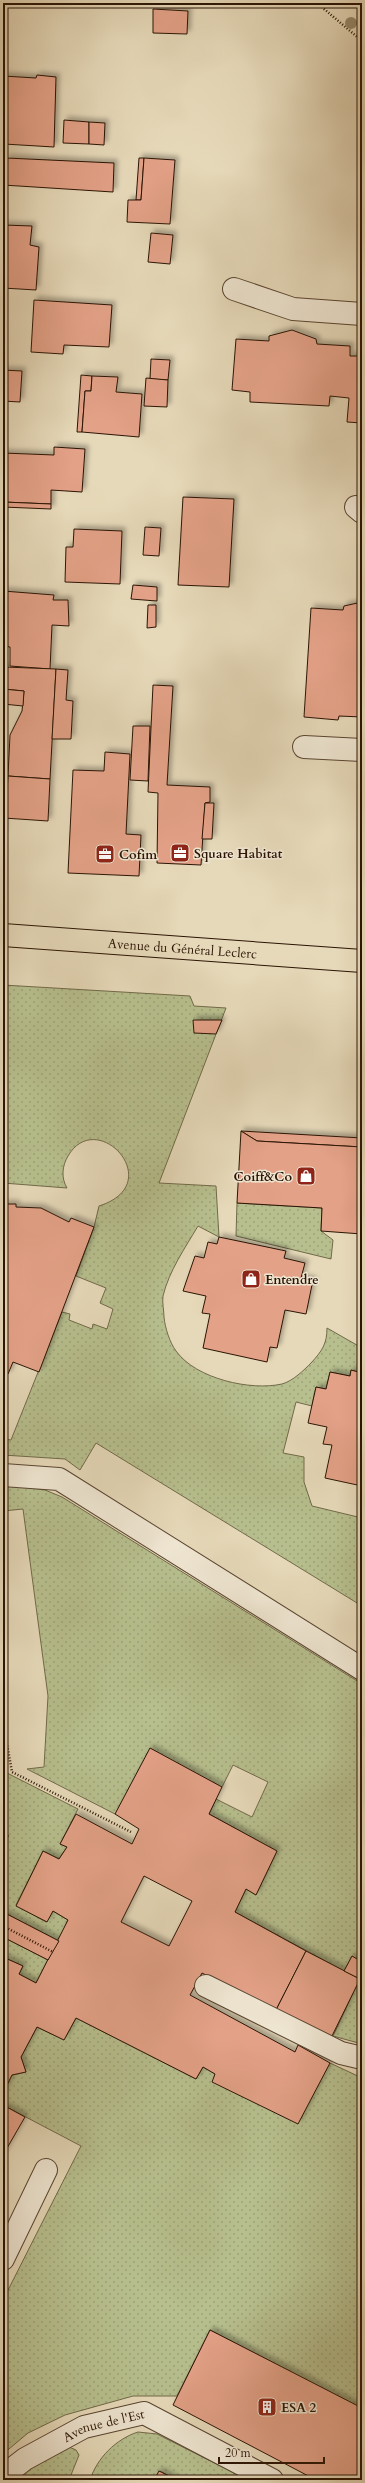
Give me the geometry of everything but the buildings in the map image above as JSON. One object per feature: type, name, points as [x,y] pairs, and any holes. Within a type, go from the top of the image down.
[{"type":"main road","name":"Avenue du Général Leclerc","points":[[3,935],[362,961]]},
{"type":"lane","points":[[234,289],[292,309],[362,314]]},
{"type":"lane","points":[[304,747],[362,750]]},
{"type":"lane","points":[[3,1475],[59,1479],[362,1670]]},
{"type":"lane","points":[[206,1986],[341,2054],[362,2058]]},
{"type":"lane","points":[[3,2259],[46,2170]]},
{"type":"lane","name":"Avenue de l'Est","points":[[3,2476],[25,2459],[84,2427],[144,2414],[272,2480]]},
{"type":"path","points":[[317,3],[362,41]]},
{"type":"path","points":[[3,1722],[12,1772],[131,1832]]},
{"type":"path","points":[[3,1926],[53,1952]]},
{"type":"green space","points":[[3,985],[190,996],[194,1006],[226,1008],[159,1183],[216,1186],[219,1237],[198,1226],[173,1269],[163,1296],[165,1326],[176,1351],[185,1361],[197,1369],[210,1376],[225,1381],[255,1386],[282,1384],[298,1375],[321,1351],[325,1343],[327,1328],[362,1348],[362,1373],[351,1370],[350,1376],[330,1372],[326,1389],[316,1387],[312,1406],[296,1402],[283,1453],[304,1457],[304,1482],[312,1506],[362,1518],[362,1606],[96,1443],[80,1470],[65,1459],[3,1455],[3,1439],[11,1440],[62,1312],[70,1314],[69,1320],[92,1329],[93,1324],[107,1329],[113,1309],[100,1303],[106,1288],[76,1276],[94,1227],[99,1206],[119,1195],[128,1182],[128,1167],[121,1154],[109,1144],[95,1140],[81,1143],[68,1156],[64,1164],[63,1172],[67,1188],[3,1183]]},
{"type":"green space","points":[[237,1203],[322,1208],[321,1231],[333,1240],[331,1259],[236,1236]]},
{"type":"green space","points":[[10,1485],[45,1490],[62,1497],[362,1684],[362,1962],[352,1956],[344,1971],[235,1912],[246,1889],[256,1895],[277,1851],[209,1814],[216,1799],[252,1817],[268,1782],[233,1765],[222,1787],[115,1814],[27,1769],[44,1767],[48,1696],[23,1509],[3,1511],[3,1486]]},
{"type":"green space","points":[[3,1773],[7,1773],[78,1809],[60,1844],[67,1847],[59,1859],[43,1851],[16,1905],[46,1922],[53,1911],[68,1920],[59,1941],[3,1912],[3,1843],[9,1836],[3,1830]]},
{"type":"green space","points":[[3,1937],[48,1960],[36,1983],[19,1974],[23,1966],[3,1957]]},
{"type":"green space","points":[[362,1974],[362,2044],[333,2036]]},
{"type":"green space","points":[[76,2018],[196,2079],[203,2067],[215,2074],[330,2063],[362,2078],[362,2409],[210,2330],[177,2396],[133,2396],[65,2415],[28,2433],[3,2454],[3,2300],[81,2146],[3,2105],[3,2093],[12,2075],[26,2072],[21,2057],[37,2027],[64,2040]]},
{"type":"green space","points":[[138,2432],[157,2434],[248,2480],[177,2480],[160,2471],[154,2480],[90,2480],[97,2464],[108,2450],[122,2439]]},
{"type":"green space","points":[[69,2447],[76,2450],[79,2455],[69,2480],[10,2480]]},
{"type":"place","name":"Square Habitat","points":[[180,853]]},
{"type":"place","name":"Cofim","points":[[105,854]]},
{"type":"place","name":"Coiff&Co","points":[[306,1176]]},
{"type":"place","name":"Entendre","points":[[251,1279]]},
{"type":"place","name":"ESA 2","points":[[267,2407]]}]
